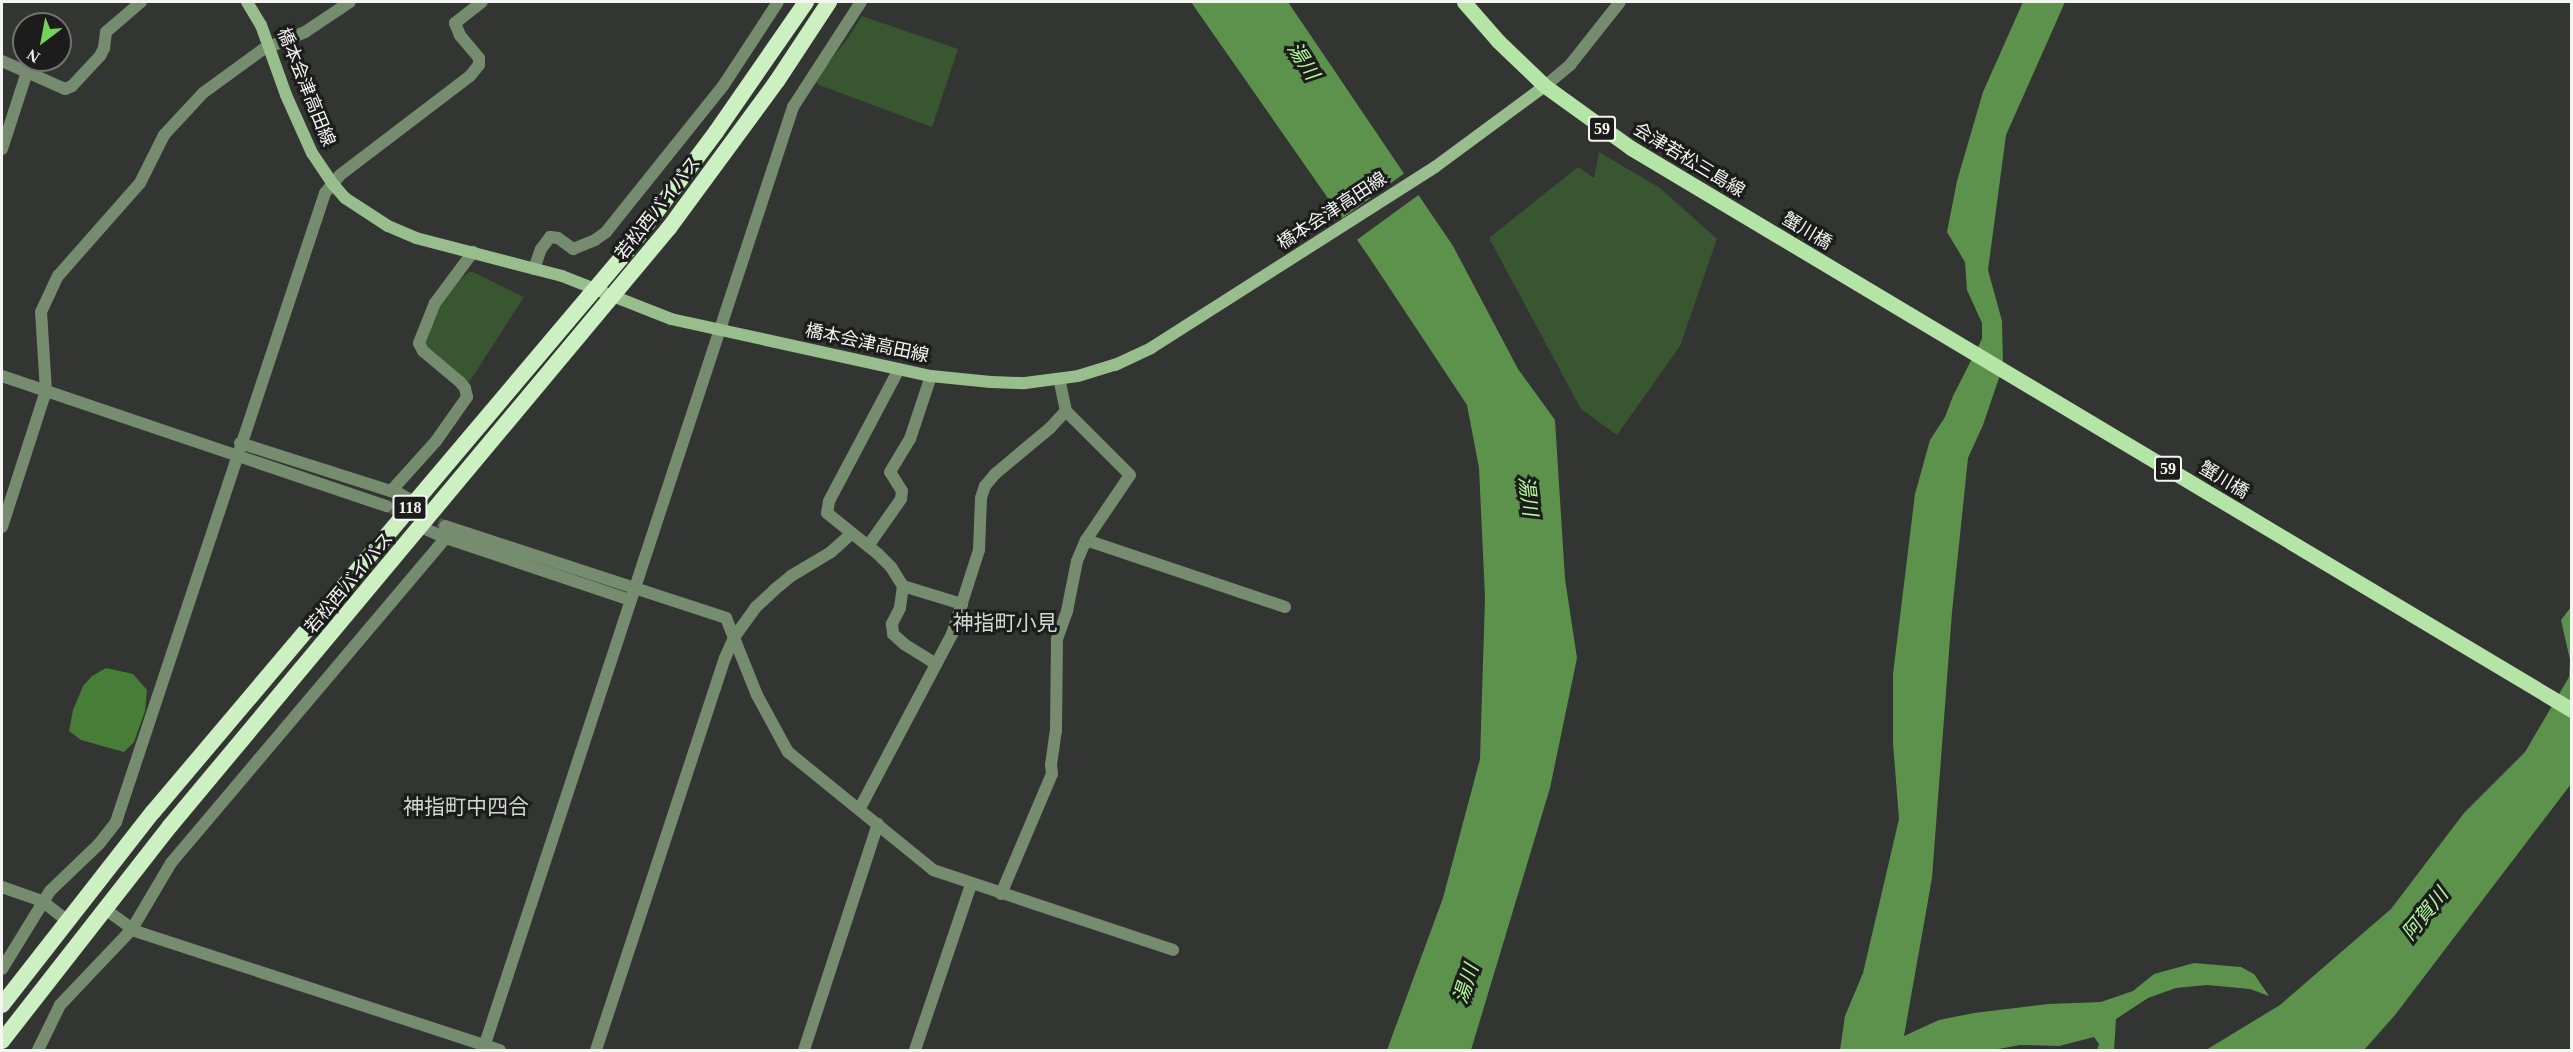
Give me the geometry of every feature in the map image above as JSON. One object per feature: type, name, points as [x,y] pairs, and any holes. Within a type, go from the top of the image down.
[{"type":"highway","name":"若松西バイパス","points":[[2,1005],[153,812],[595,289],[716,132],[806,2]]},
{"type":"highway","name":"若松西バイパス","points":[[2,1041],[178,817],[669,228],[732,144],[829,2]]},
{"type":"main road","name":"橋本会津高田線","points":[[247,2],[270,47],[299,127],[332,183],[351,203],[388,226],[416,238],[534,269],[595,289],[671,320],[931,376],[1002,383],[1059,379],[1114,365],[1151,348],[1435,167],[1545,87]]},
{"type":"main road","name":"会津若松三島線","points":[[1464,2],[1498,41],[1545,87],[1616,138],[1764,228]]},
{"type":"main road","name":"蟹川橋","points":[[1764,228],[2571,710]]},
{"type":"street","points":[[2,149],[27,72],[65,89],[72,86],[100,56],[104,48],[106,32],[141,2]]},
{"type":"street","points":[[2,526],[46,391],[40,318],[43,303],[58,276],[140,183],[174,122],[203,93],[270,47],[305,32],[350,2]]},
{"type":"street","points":[[2,969],[42,901],[99,844],[116,822],[324,193],[340,175],[470,76],[479,65],[479,58],[460,36],[455,22],[482,2]]},
{"type":"street","points":[[534,269],[541,249],[550,237],[558,237],[573,249],[595,240],[606,232],[723,86],[778,2]]},
{"type":"street","points":[[484,1048],[793,107],[861,2]]},
{"type":"street","points":[[1545,87],[1570,65],[1620,2]]},
{"type":"street","points":[[391,491],[436,441],[467,397],[465,388],[460,382],[423,351],[419,343],[435,303],[473,252]]},
{"type":"street","points":[[898,369],[827,506],[827,513],[891,567],[903,586],[900,608],[892,624],[893,634],[936,664]]},
{"type":"street","points":[[2,376],[238,449],[391,491],[415,502]]},
{"type":"street","points":[[868,546],[901,499],[902,491],[890,472],[910,440],[931,376]]},
{"type":"street","points":[[1001,894],[1052,774],[1051,765],[1056,731],[1057,639],[1067,611],[1077,561],[1086,540],[1130,475],[1066,411],[1059,379]]},
{"type":"street","points":[[860,808],[952,634],[979,550],[981,498],[985,486],[995,474],[1050,428],[1066,411]]},
{"type":"street","points":[[238,449],[387,506]]},
{"type":"street","points":[[421,527],[446,532],[634,586],[726,618],[735,636],[738,654],[788,752],[860,808],[933,870],[970,885],[1173,950]]},
{"type":"street","points":[[446,532],[630,600]]},
{"type":"street","points":[[38,1050],[42,1038],[66,998],[132,929],[171,863],[446,532]]},
{"type":"street","points":[[596,1050],[725,658],[735,636],[755,608],[774,590],[791,576],[831,552],[852,533]]},
{"type":"street","points":[[1086,540],[1285,607]]},
{"type":"street","points":[[903,586],[962,604]]},
{"type":"street","points":[[804,1050],[878,824]]},
{"type":"street","points":[[915,1050],[970,885]]},
{"type":"street","points":[[2,887],[42,901],[68,921]]},
{"type":"street","points":[[105,909],[132,929],[484,1048],[500,1050]]},
{"type":"shaded area","points":[[862,16],[958,49],[932,127],[819,85],[814,81],[848,38]]},
{"type":"shaded area","points":[[1599,152],[1660,188],[1717,239],[1680,346],[1617,435],[1581,409],[1489,238],[1578,167],[1594,178]]},
{"type":"shaded area","points":[[469,272],[524,297],[468,384],[424,348],[425,339],[446,291]]},
{"type":"shaded area","points":[[106,668],[133,674],[147,690],[145,711],[134,742],[124,752],[81,740],[69,731],[73,710],[83,686],[92,676]]},
{"type":"water","name":"湯川","points":[[1191,2],[1288,2],[1453,246],[1518,369],[1555,420],[1565,579],[1577,658],[1550,788],[1471,1050],[1387,1050],[1443,898],[1480,759],[1485,597],[1479,468],[1467,405],[1369,257]]},
{"type":"water","points":[[2023,2],[2065,2],[2006,135],[1988,270],[2002,321],[2003,366],[1983,425],[1968,458],[1952,612],[1932,878],[1904,1036],[1939,1020],[1974,1013],[2048,1004],[2101,1002],[2133,991],[2154,974],[2194,963],[2241,967],[2254,974],[2269,996],[2250,989],[2207,985],[2176,988],[2148,998],[2116,1019],[2114,1050],[2097,1050],[2099,1044],[2094,1037],[2059,1046],[2020,1045],[1993,1050],[1840,1050],[1845,1016],[1863,973],[1899,819],[1893,743],[1893,674],[1915,494],[1930,440],[1945,417],[1982,339],[1982,323],[1967,290],[1965,262],[1947,232],[1957,181],[1983,92]]},
{"type":"water","name":"阿賀川","points":[[2571,607],[2571,784],[2395,1015],[2364,1050],[2206,1050],[2280,1005],[2391,909],[2464,813],[2525,752],[2569,677],[2570,660],[2561,620]]},
{"type":"pier","points":[[1406,172],[1421,193],[1355,241],[1340,220]]},
{"type":"tunnel","points":[[387,506],[445,526]]},
{"type":"district","name":"神指町小見","points":[[1005,623]]},
{"type":"district","name":"神指町中四合","points":[[466,807]]}]
